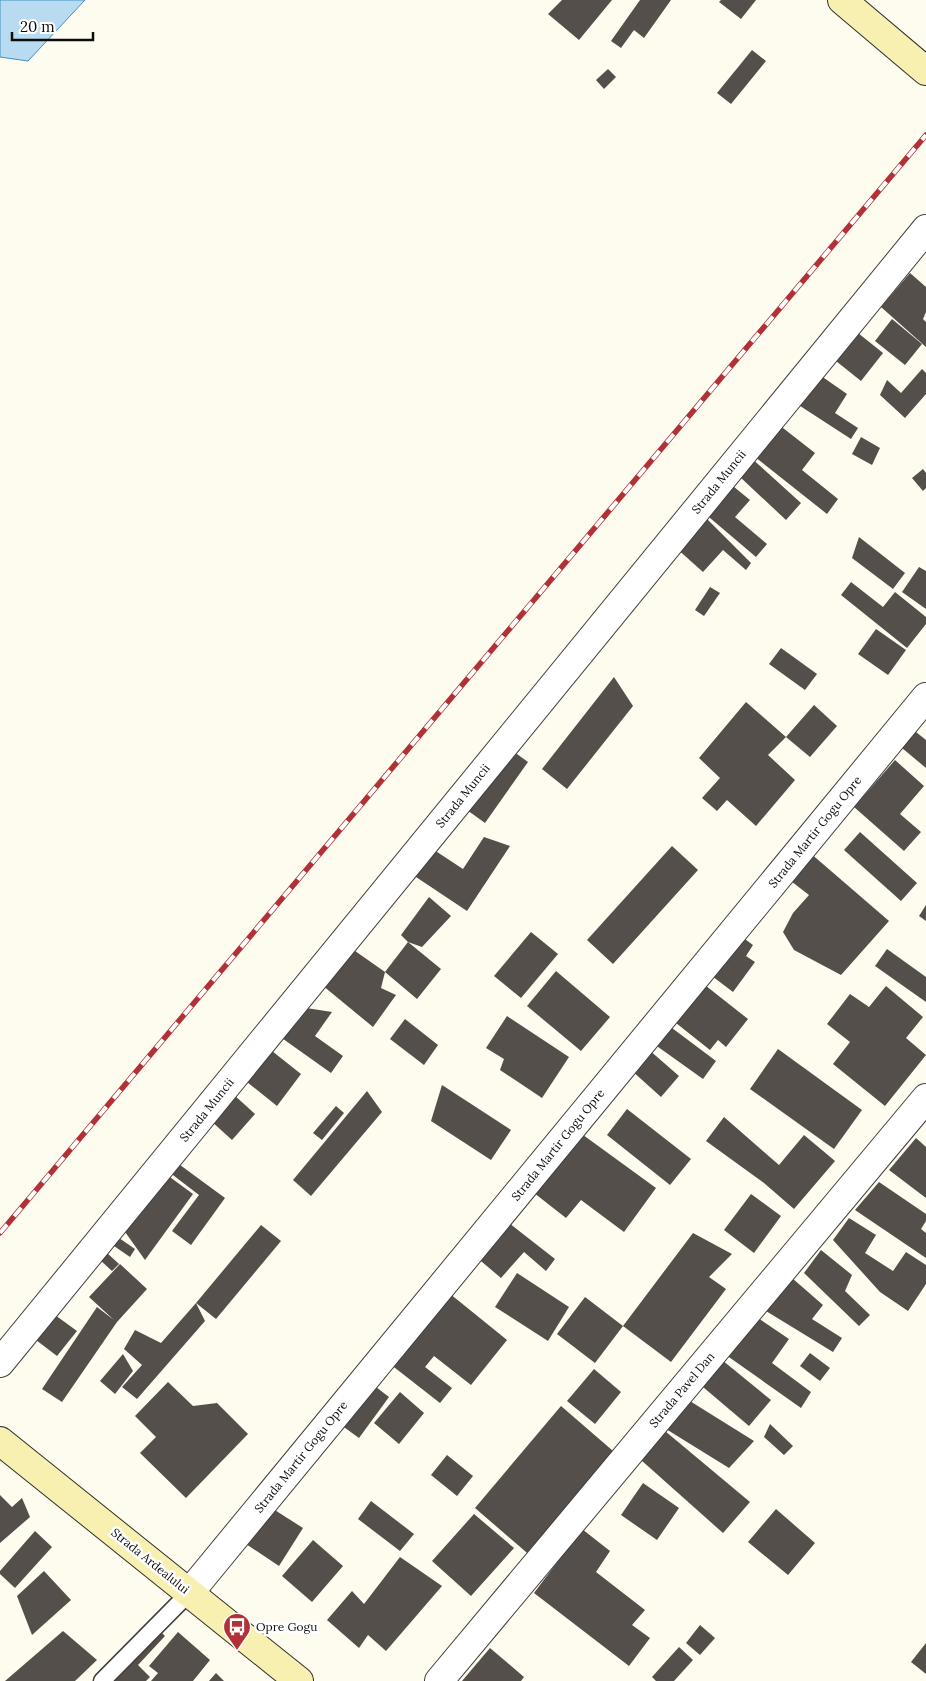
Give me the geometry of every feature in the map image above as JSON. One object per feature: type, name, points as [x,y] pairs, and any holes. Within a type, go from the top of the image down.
[{"type":"street","points":[[842,0],[926,71]]},
{"type":"street","name":"Strada Muncii","points":[[0,1363],[926,229]]},
{"type":"street","name":"Strada Martir Gogu Opre","points":[[190,1592],[926,697]]},
{"type":"street","name":"Strada Pavel Dan","points":[[439,1681],[926,1098]]},
{"type":"street","name":"Strada Ardealului","points":[[0,1441],[300,1681]]},
{"type":"lane","points":[[102,1681],[190,1592]]},
{"type":"water","points":[[0,0],[85,0],[28,61],[0,57]]},
{"type":"building","points":[[562,0],[612,0],[579,40],[548,14]]},
{"type":"building","points":[[640,0],[671,0],[644,38],[634,30],[621,48],[611,41]]},
{"type":"building","points":[[721,0],[756,0],[741,19],[719,2]]},
{"type":"building","points":[[752,50],[766,61],[731,104],[717,93]]},
{"type":"building","points":[[608,69],[616,77],[604,89],[596,80]]},
{"type":"building","points":[[910,273],[926,287],[926,312],[923,319],[926,322],[926,347],[881,307]]},
{"type":"building","points":[[892,319],[922,344],[905,365],[875,341]]},
{"type":"building","points":[[858,333],[883,353],[861,381],[836,361]]},
{"type":"building","points":[[922,369],[926,373],[926,394],[905,418],[880,395],[887,380],[901,393]]},
{"type":"building","points":[[814,371],[847,394],[835,413],[858,428],[851,439],[794,402]]},
{"type":"building","points":[[774,421],[815,453],[802,470],[838,499],[827,514],[750,453]]},
{"type":"building","points":[[861,437],[880,448],[872,465],[852,454]]},
{"type":"building","points":[[749,456],[801,503],[786,520],[739,476]]},
{"type":"building","points":[[923,469],[926,473],[926,488],[923,491],[912,478]]},
{"type":"building","points":[[728,482],[750,500],[735,517],[767,544],[756,557],[703,512]]},
{"type":"building","points":[[703,515],[751,563],[746,570],[723,550],[703,572],[675,547]]},
{"type":"building","points":[[859,537],[905,573],[893,589],[852,558]]},
{"type":"building","points":[[919,567],[926,571],[926,609],[902,592]]},
{"type":"building","points":[[851,582],[883,607],[895,592],[926,617],[926,624],[907,648],[841,595]]},
{"type":"building","points":[[710,587],[720,593],[704,616],[695,610]]},
{"type":"building","points":[[876,629],[906,650],[888,675],[858,654]]},
{"type":"building","points":[[781,648],[817,674],[805,690],[769,664]]},
{"type":"building","points":[[614,677],[633,706],[567,789],[542,769]]},
{"type":"building","points":[[746,702],[786,737],[768,755],[795,780],[756,826],[727,800],[717,811],[702,798],[720,778],[699,758]]},
{"type":"building","points":[[814,705],[837,726],[810,757],[786,737]]},
{"type":"building","points":[[916,732],[926,740],[926,768],[902,748]]},
{"type":"building","points":[[510,749],[528,762],[485,823],[467,810]]},
{"type":"building","points":[[895,760],[924,786],[900,814],[921,832],[904,851],[854,807]]},
{"type":"building","points":[[860,832],[917,883],[901,901],[844,850]]},
{"type":"building","points":[[484,837],[510,846],[467,911],[413,875],[431,848],[463,869]]},
{"type":"building","points":[[672,846],[698,870],[613,964],[587,940]]},
{"type":"building","points":[[809,852],[889,921],[841,975],[794,950],[783,932],[793,913],[809,895],[787,878]]},
{"type":"building","points":[[429,897],[451,916],[422,947],[408,942],[401,935]]},
{"type":"building","points":[[926,905],[926,921],[919,916]]},
{"type":"building","points":[[531,932],[558,954],[521,998],[494,976]]},
{"type":"building","points":[[738,934],[753,945],[746,956],[755,962],[733,992],[708,973]]},
{"type":"building","points":[[408,942],[441,969],[417,999],[385,972]]},
{"type":"building","points":[[348,946],[385,972],[381,988],[396,995],[373,1027],[322,985]]},
{"type":"building","points":[[887,949],[926,977],[926,1002],[875,966]]},
{"type":"building","points":[[556,971],[610,1017],[581,1051],[527,1006]]},
{"type":"building","points":[[701,982],[748,1019],[726,1047],[718,1040],[710,1050],[671,1019]]},
{"type":"building","points":[[886,986],[923,1017],[906,1038],[926,1055],[885,1106],[833,1064],[850,1042],[827,1024],[850,994],[869,1007]]},
{"type":"building","points":[[300,1007],[332,1012],[315,1036],[343,1056],[331,1073],[279,1036]]},
{"type":"building","points":[[507,1016],[569,1057],[542,1098],[500,1070],[504,1059],[486,1048]]},
{"type":"building","points":[[405,1019],[438,1045],[424,1065],[390,1039]]},
{"type":"building","points":[[668,1025],[716,1061],[703,1079],[654,1044]]},
{"type":"building","points":[[648,1049],[679,1076],[661,1097],[631,1070]]},
{"type":"building","points":[[778,1049],[862,1110],[834,1149],[750,1089]]},
{"type":"building","points":[[272,1051],[301,1074],[277,1106],[247,1082]]},
{"type":"building","points":[[442,1085],[511,1130],[491,1160],[431,1121]]},
{"type":"building","points":[[367,1091],[382,1112],[311,1196],[293,1180]]},
{"type":"building","points":[[233,1094],[255,1114],[232,1140],[210,1120]]},
{"type":"building","points":[[336,1106],[344,1113],[322,1140],[313,1133]]},
{"type":"building","points":[[627,1109],[691,1159],[670,1185],[607,1135]]},
{"type":"building","points":[[724,1117],[779,1165],[804,1135],[835,1161],[794,1209],[764,1183],[706,1141]]},
{"type":"building","points":[[579,1132],[656,1188],[624,1232],[581,1200],[566,1218],[529,1189]]},
{"type":"building","points":[[916,1138],[926,1147],[926,1198],[889,1170]]},
{"type":"building","points":[[176,1162],[225,1198],[191,1245],[172,1231],[199,1195],[169,1172]]},
{"type":"building","points":[[163,1172],[193,1194],[145,1260],[123,1229]]},
{"type":"building","points":[[879,1182],[926,1214],[926,1221],[921,1229],[926,1233],[926,1258],[855,1210]]},
{"type":"building","points":[[751,1194],[781,1216],[754,1253],[724,1230]]},
{"type":"building","points":[[849,1218],[876,1235],[865,1253],[893,1271],[906,1252],[926,1265],[926,1284],[908,1311],[880,1292],[833,1240]]},
{"type":"building","points":[[505,1220],[555,1259],[546,1271],[524,1252],[501,1278],[475,1256]]},
{"type":"building","points":[[261,1225],[281,1241],[216,1319],[196,1303]]},
{"type":"building","points":[[693,1233],[732,1254],[709,1277],[726,1289],[671,1362],[623,1326]]},
{"type":"building","points":[[119,1238],[135,1249],[130,1257],[114,1246]]},
{"type":"building","points":[[821,1250],[852,1275],[845,1291],[870,1315],[859,1326],[804,1273]]},
{"type":"building","points":[[106,1252],[119,1264],[112,1271],[99,1259]]},
{"type":"building","points":[[120,1264],[147,1289],[117,1322],[62,1402],[42,1389],[97,1307],[114,1320],[89,1297]]},
{"type":"building","points":[[517,1273],[569,1307],[548,1341],[495,1307]]},
{"type":"building","points":[[792,1278],[823,1305],[812,1319],[842,1338],[833,1352],[766,1311]]},
{"type":"building","points":[[449,1293],[507,1340],[471,1385],[434,1356],[425,1367],[452,1388],[440,1403],[390,1364]]},
{"type":"building","points":[[585,1297],[623,1326],[595,1363],[557,1334]]},
{"type":"building","points":[[196,1303],[205,1321],[137,1399],[122,1387],[142,1365],[124,1349],[135,1330],[161,1343]]},
{"type":"building","points":[[55,1315],[77,1331],[57,1356],[36,1340]]},
{"type":"building","points":[[758,1318],[789,1339],[772,1363],[811,1392],[801,1408],[726,1355]]},
{"type":"building","points":[[810,1353],[830,1368],[820,1381],[800,1366]]},
{"type":"building","points":[[123,1354],[133,1371],[115,1394],[100,1381]]},
{"type":"building","points":[[722,1360],[771,1400],[749,1426],[703,1387]]},
{"type":"building","points":[[594,1369],[621,1392],[595,1424],[567,1401]]},
{"type":"building","points":[[168,1382],[193,1406],[217,1403],[248,1434],[186,1498],[140,1453],[156,1437],[135,1416]]},
{"type":"building","points":[[372,1384],[389,1397],[359,1438],[341,1425]]},
{"type":"building","points":[[400,1392],[424,1413],[399,1444],[374,1423]]},
{"type":"building","points":[[685,1398],[754,1441],[729,1468],[666,1429]]},
{"type":"building","points":[[561,1406],[620,1457],[533,1558],[475,1508]]},
{"type":"building","points":[[770,1424],[793,1446],[784,1455],[764,1437]]},
{"type":"building","points":[[665,1431],[750,1502],[723,1533],[641,1460]]},
{"type":"building","points":[[447,1455],[473,1476],[457,1496],[431,1475]]},
{"type":"building","points":[[643,1483],[679,1508],[657,1540],[621,1515]]},
{"type":"building","points":[[0,1495],[12,1507],[22,1498],[30,1517],[0,1543]]},
{"type":"building","points":[[371,1501],[414,1534],[400,1551],[358,1519]]},
{"type":"building","points":[[270,1507],[303,1528],[279,1566],[246,1544]]},
{"type":"building","points":[[776,1509],[815,1543],[788,1575],[748,1542]]},
{"type":"building","points":[[474,1514],[514,1548],[471,1596],[432,1561]]},
{"type":"building","points":[[582,1529],[610,1551],[596,1572],[645,1610],[632,1625],[650,1638],[629,1666],[534,1593]]},
{"type":"building","points":[[35,1531],[52,1547],[15,1588],[0,1574],[0,1571]]},
{"type":"building","points":[[313,1540],[343,1566],[312,1602],[282,1576]]},
{"type":"building","points":[[400,1557],[442,1586],[386,1651],[368,1635],[359,1648],[327,1620],[352,1591],[364,1604]]},
{"type":"building","points":[[44,1571],[71,1600],[32,1635],[17,1596]]},
{"type":"building","points":[[700,1625],[715,1638],[700,1655],[686,1643]]},
{"type":"building","points":[[158,1629],[165,1636],[138,1665],[150,1677],[146,1681],[108,1681]]},
{"type":"building","points":[[63,1631],[97,1660],[75,1681],[5,1681]]},
{"type":"building","points":[[178,1632],[210,1660],[193,1681],[151,1681],[158,1673],[149,1666]]},
{"type":"building","points":[[926,1643],[926,1674],[911,1662]]},
{"type":"building","points":[[679,1647],[693,1660],[674,1681],[656,1681],[652,1677]]},
{"type":"building","points":[[490,1648],[524,1677],[521,1681],[462,1681]]},
{"type":"building","points":[[216,1673],[224,1681],[209,1681]]},
{"type":"railway","points":[[0,1233],[926,135]]},
{"type":"place","name":"Opre Gogu","points":[[237,1651]]}]
